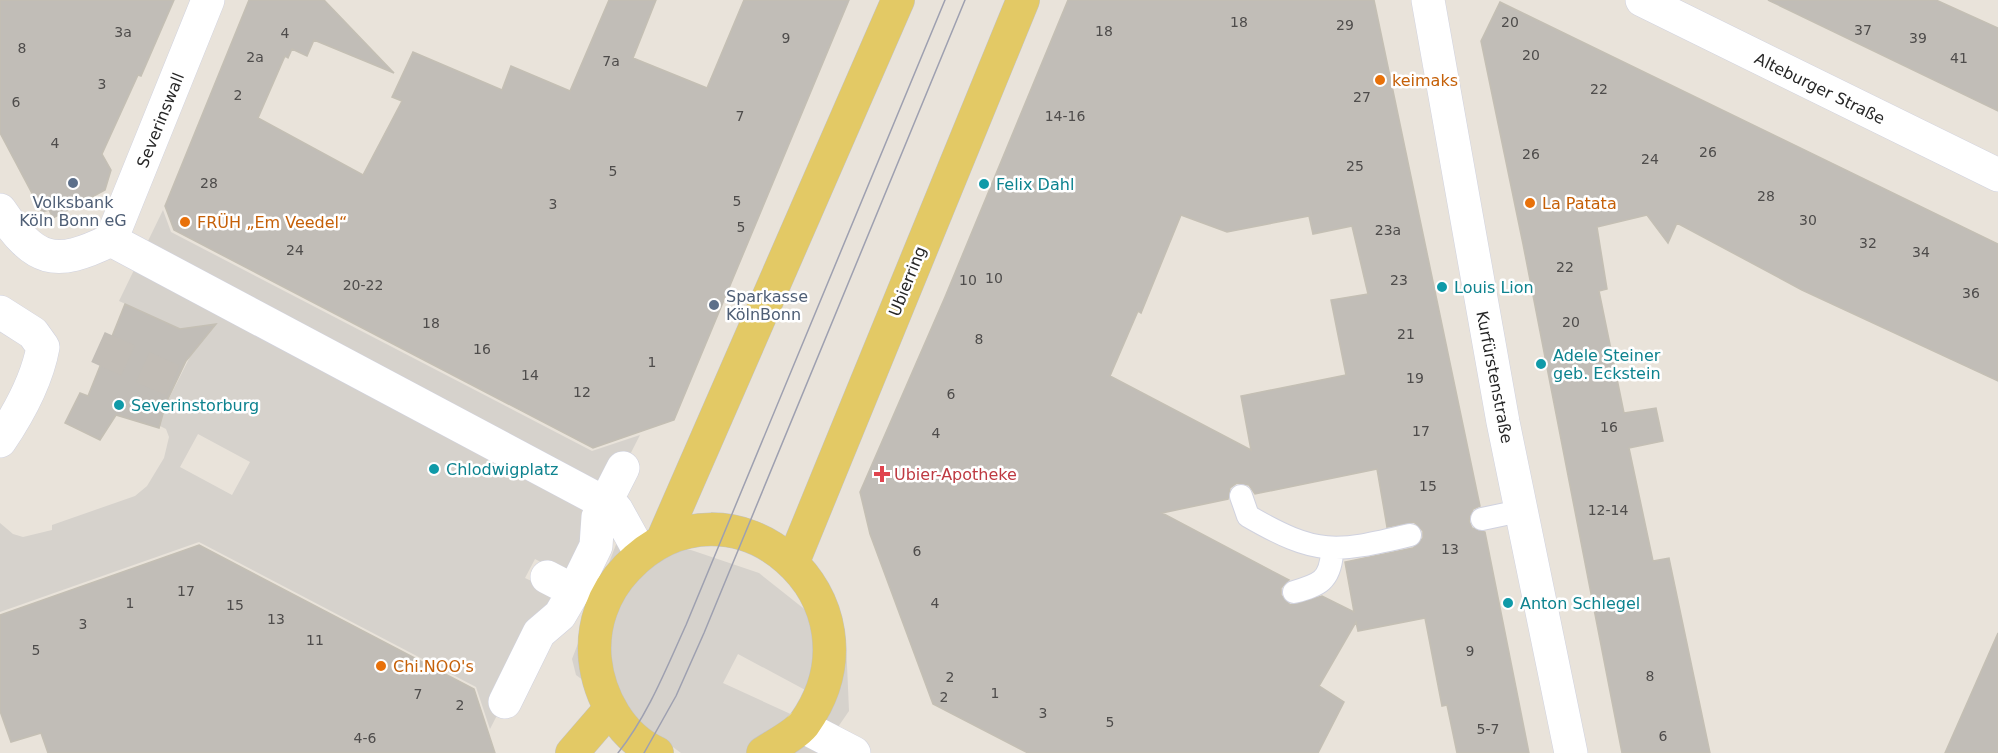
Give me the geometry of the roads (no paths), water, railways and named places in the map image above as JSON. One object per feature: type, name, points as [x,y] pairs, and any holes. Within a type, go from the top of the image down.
[{"type":"main road","points":[[651,548],[898,0]]},
{"type":"main road","name":"Ubierring","points":[[793,562],[1023,0]]},
{"type":"main road","points":[[657,753],[632,736],[610,709],[597,677],[594,643],[601,609],[617,579],[651,548],[692,532],[724,531],[745,535],[770,545],[793,562],[819,598],[830,641],[824,686],[802,726],[764,753]]},
{"type":"main road","points":[[572,753],[610,709]]},
{"type":"street","name":"Severinswall","points":[[111,240],[208,0]]},
{"type":"street","name":"Kurfürstenstraße","points":[[1428,0],[1520,512],[1571,753]]},
{"type":"street","name":"Alteburger Straße","points":[[1642,0],[1998,175]]},
{"type":"street","points":[[0,210],[27,245],[45,255],[64,257],[82,254],[111,240],[606,503],[616,509],[651,548]]},
{"type":"street","points":[[0,312],[33,333],[43,347],[40,365],[13,421],[0,441]]},
{"type":"street","points":[[505,702],[539,633],[560,615],[560,584],[596,546],[598,518],[623,468]]},
{"type":"street","points":[[802,726],[854,753]]},
{"type":"lane","points":[[1241,496],[1248,516],[1287,538],[1313,546],[1354,548],[1410,535]]},
{"type":"lane","points":[[1482,519],[1520,512]]},
{"type":"lane","points":[[1294,592],[1318,585],[1331,567],[1332,553]]},
{"type":"tunnel","points":[[98,347],[176,382]]},
{"type":"tram line","points":[[618,753],[647,707],[686,625],[945,0]]},
{"type":"tram line","points":[[644,753],[676,696],[704,633],[965,0]]},
{"type":"place","name":"keimaks","points":[[1380,80]]},
{"type":"place","name":"Volksbank Köln Bonn eG","points":[[73,183]]},
{"type":"place","name":"Felix Dahl","points":[[984,184]]},
{"type":"place","name":"La Patata","points":[[1530,203]]},
{"type":"place","name":"FRÜH „Em Veedel“","points":[[185,222]]},
{"type":"place","name":"Louis Lion","points":[[1442,287]]},
{"type":"place","name":"Sparkasse KölnBonn","points":[[714,305]]},
{"type":"place","name":"Adele Steiner geb. Eckstein","points":[[1541,364]]},
{"type":"place","name":"Severinstorburg","points":[[119,405]]},
{"type":"place","name":"Chlodwigplatz","points":[[434,469]]},
{"type":"place","name":"Ubier-Apotheke","points":[[882,474]]},
{"type":"place","name":"Anton Schlegel","points":[[1508,603]]},
{"type":"place","name":"Chi.NOO's","points":[[381,666]]}]
